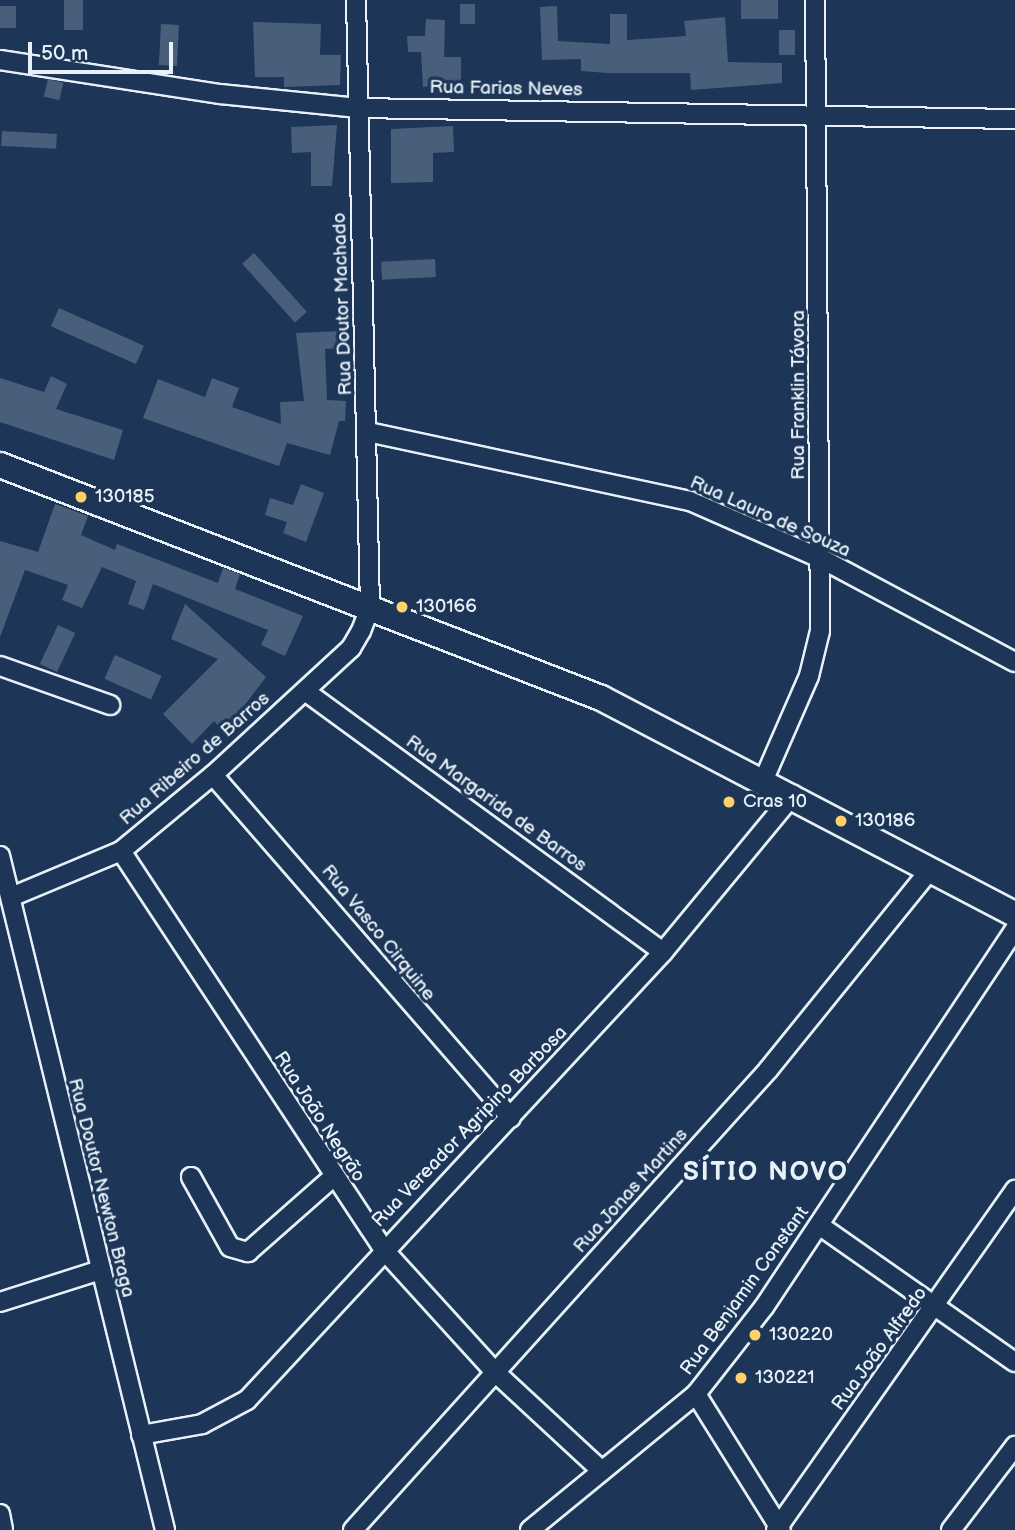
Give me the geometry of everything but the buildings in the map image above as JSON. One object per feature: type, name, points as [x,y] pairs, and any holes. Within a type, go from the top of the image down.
[{"type":"main road","points":[[0,465],[601,698],[764,779],[1015,914]]},
{"type":"street","name":"Rua Doutor Machado","points":[[356,0],[370,607]]},
{"type":"street","name":"Rua Franklin Távora","points":[[764,779],[816,654],[820,558],[815,0]]},
{"type":"street","name":"Rua Farias Neves","points":[[0,60],[358,108],[1015,119]]},
{"type":"street","name":"Rua Lauro de Souza","points":[[368,432],[690,501],[820,558],[1015,662]]},
{"type":"street","name":"Rua Ribeiro de Barros","points":[[11,897],[121,851],[213,775],[351,648],[370,607]]},
{"type":"street","points":[[0,666],[110,705]]},
{"type":"street","name":"Rua Margarida de Barros","points":[[305,691],[663,952]]},
{"type":"street","name":"Rua Vasco Cirquine","points":[[213,775],[511,1118]]},
{"type":"street","name":"Rua Vereador Agripino Barbosa","points":[[141,1436],[202,1424],[247,1400],[383,1249],[511,1118],[663,952],[793,795]]},
{"type":"street","name":"Rua João Negrão","points":[[121,851],[332,1178],[383,1249],[496,1373],[602,1471]]},
{"type":"street","name":"Rua Doutor Newton Braga","points":[[0,856],[165,1530]]},
{"type":"street","name":"Rua Jonas Martins","points":[[353,1530],[829,1000],[930,870]]},
{"type":"street","name":"Rua Benjamin Constant","points":[[530,1530],[696,1394],[819,1225],[1015,929]]},
{"type":"street","points":[[191,1177],[230,1247],[247,1252],[332,1178]]},
{"type":"street","name":"Rua João Alfredo","points":[[779,1529],[937,1308],[1015,1190]]},
{"type":"street","points":[[819,1225],[1015,1362]]},
{"type":"street","points":[[0,1302],[100,1270]]},
{"type":"street","points":[[696,1394],[779,1529]]},
{"type":"street","points":[[951,1530],[1015,1446]]},
{"type":"street","points":[[0,1514],[3,1530]]},
{"type":"place","name":"130185","points":[[81,497]]},
{"type":"place","name":"130166","points":[[402,607]]},
{"type":"place","name":"Cras 10","points":[[729,802]]},
{"type":"place","name":"130186","points":[[841,821]]},
{"type":"place","name":"130220","points":[[755,1335]]},
{"type":"place","name":"130221","points":[[741,1378]]},
{"type":"district","name":"SÍTIO NOVO","points":[[766,1173]]}]
